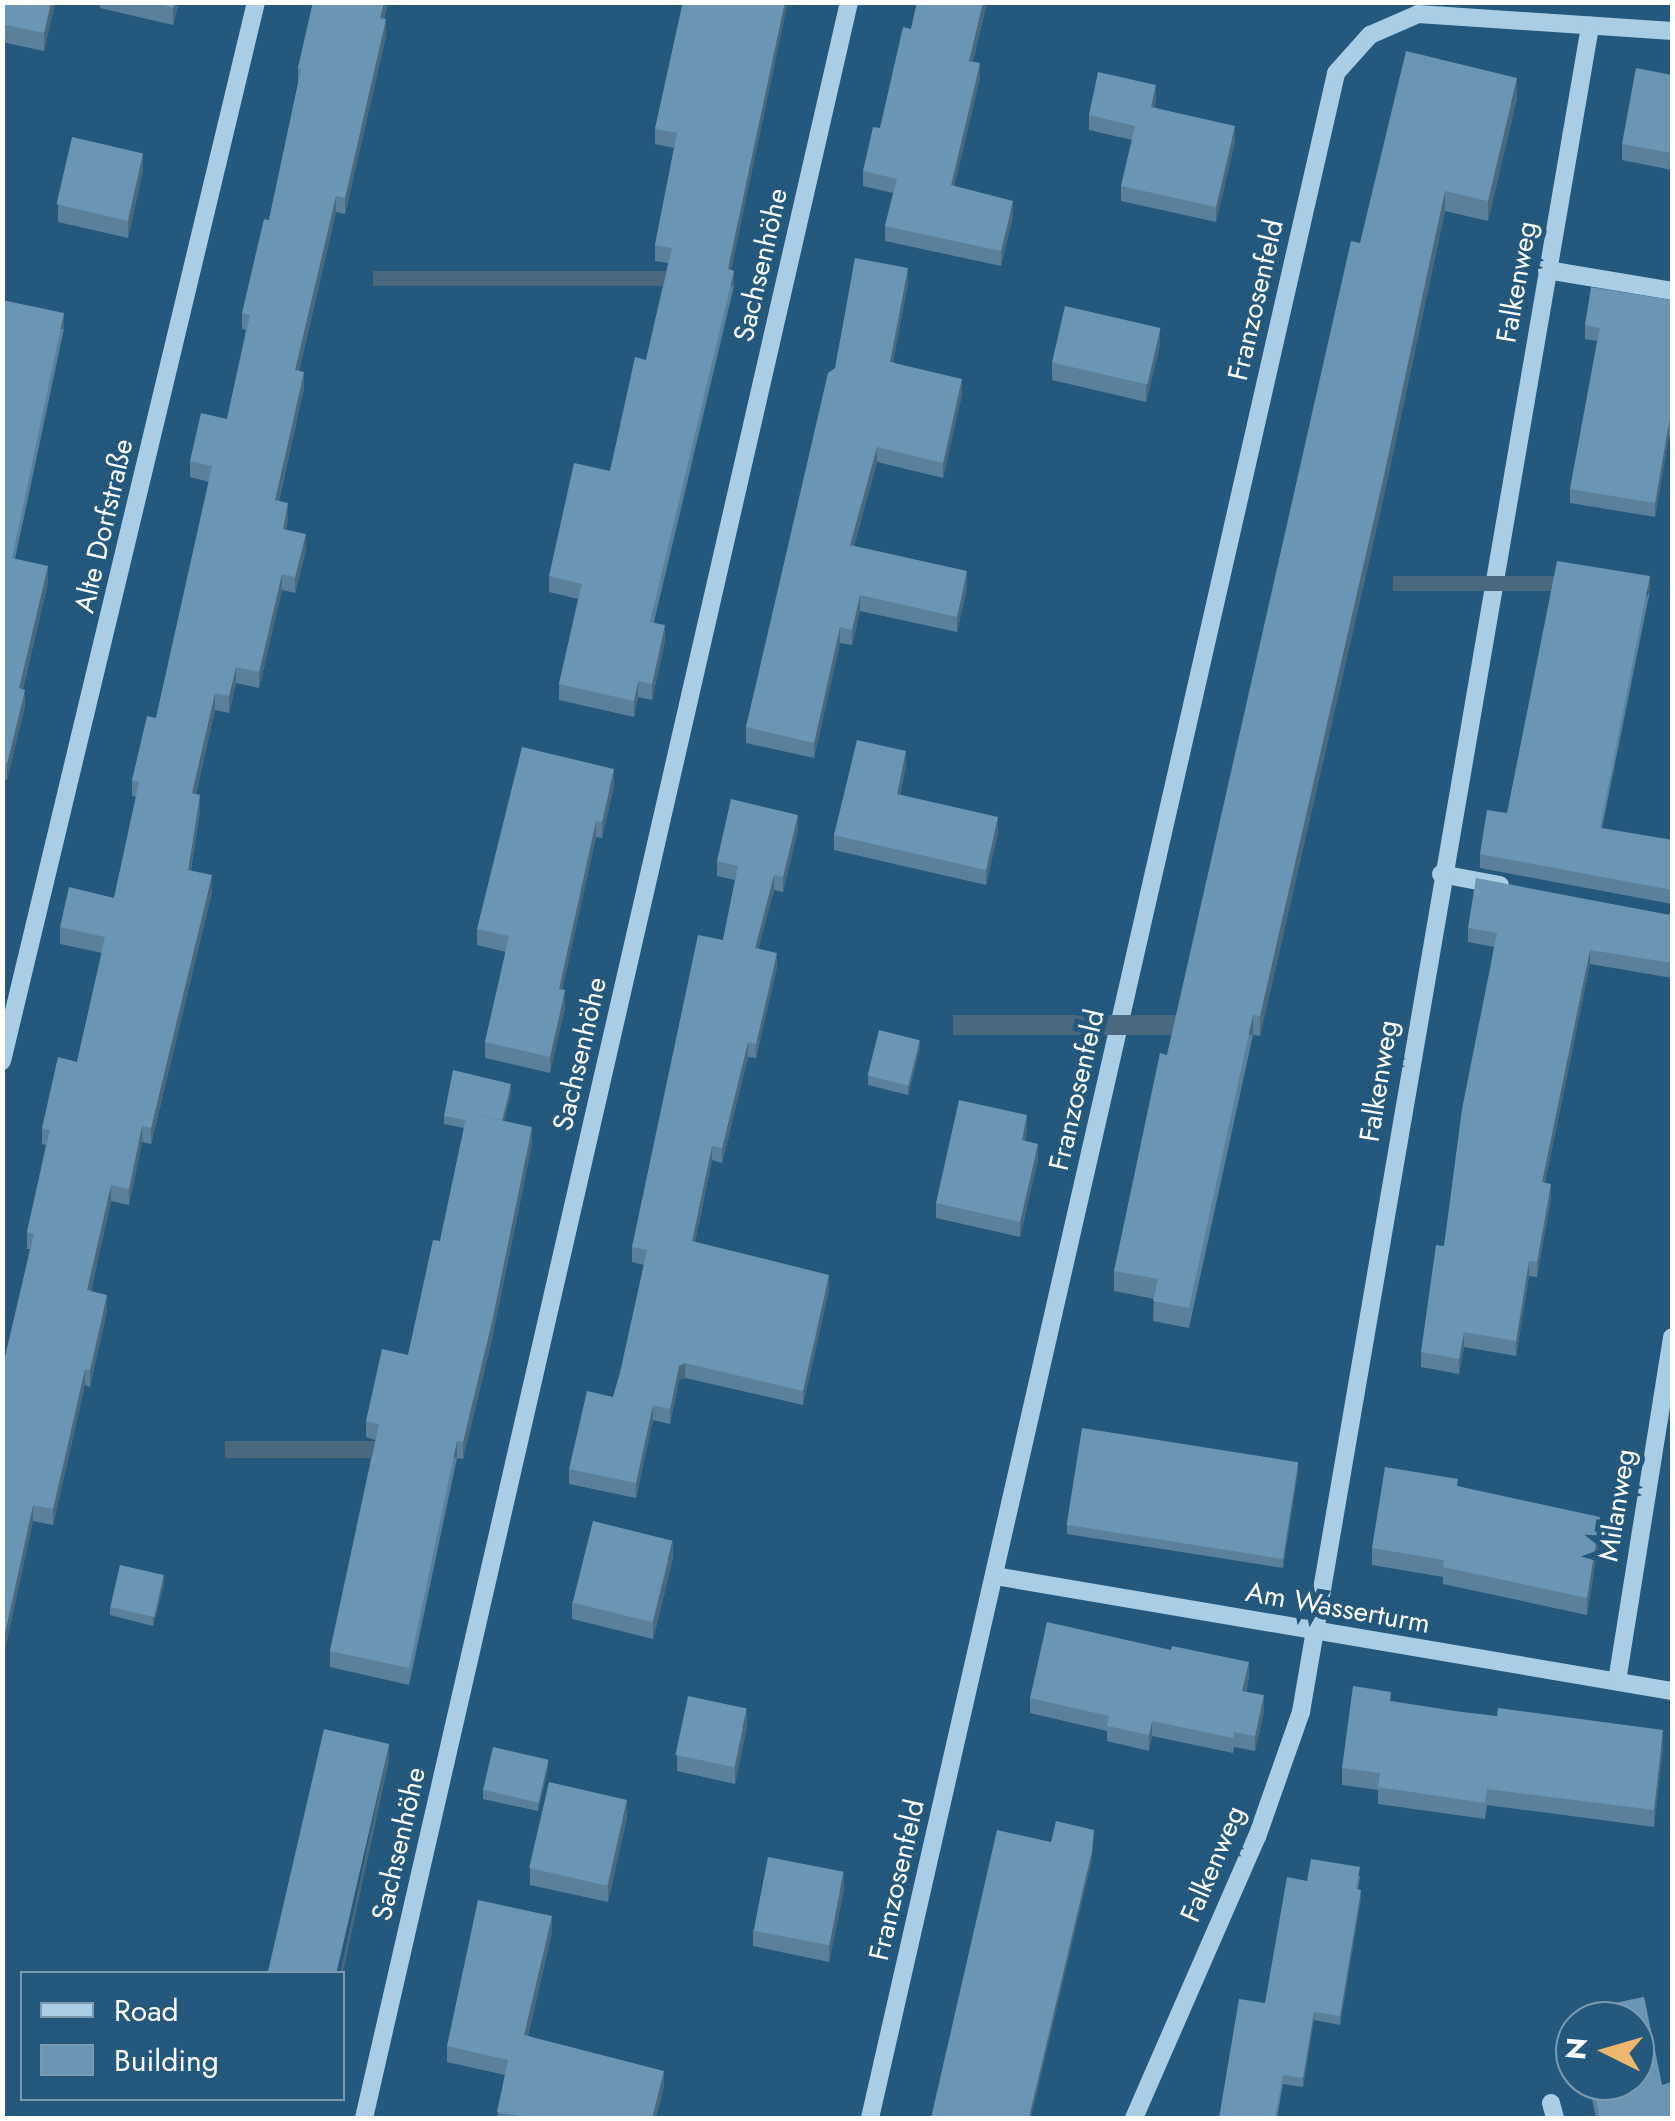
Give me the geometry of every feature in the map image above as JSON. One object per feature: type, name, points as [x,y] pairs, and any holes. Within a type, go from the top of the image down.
[{"type":"street","name":"Alte Dorfstraße","points":[[2,1060],[6,1025],[50,875],[256,2]]},
{"type":"street","name":"Sachsenhöhe","points":[[364,2118],[849,2]]},
{"type":"street","name":"Franzosenfeld","points":[[870,2118],[1336,73],[1370,35],[1418,14],[1590,26]]},
{"type":"street","points":[[1590,26],[1672,31]]},
{"type":"street","name":"Falkenweg","points":[[1134,2118],[1257,1838],[1301,1712],[1441,874],[1590,26]]},
{"type":"street","points":[[1547,270],[1672,291]]},
{"type":"street","points":[[1441,874],[1518,888]]},
{"type":"street","name":"Milanweg","points":[[1616,1681],[1672,1337]]},
{"type":"street","name":"Am Wasserturm","points":[[995,1576],[1672,1691]]},
{"type":"building","points":[[2,2],[51,2],[44,33],[2,24]]},
{"type":"building","points":[[150,2],[175,2],[173,8]]},
{"type":"building","points":[[313,2],[384,2],[380,18],[386,19],[345,198],[336,196],[295,370],[304,372],[275,500],[288,503],[283,529],[306,534],[295,577],[282,574],[259,672],[236,667],[229,696],[215,693],[192,793],[200,795],[188,870],[212,875],[151,1128],[142,1126],[129,1189],[111,1185],[87,1290],[107,1295],[90,1370],[85,1369],[53,1509],[33,1505],[2,1647],[2,1370],[34,1234],[27,1232],[50,1130],[42,1128],[58,1057],[77,1062],[105,937],[60,927],[69,887],[114,898],[139,782],[132,780],[147,716],[156,718],[212,466],[190,461],[201,413],[227,419],[250,315],[242,313],[264,219],[269,220]]},
{"type":"building","points":[[683,2],[785,2],[728,269],[734,271],[650,622],[665,625],[652,684],[638,681],[634,701],[559,684],[582,584],[549,576],[574,463],[610,471],[635,357],[646,360],[672,248],[655,245],[677,133],[655,129]]},
{"type":"building","points":[[917,2],[983,2],[969,61],[980,63],[951,185],[1013,201],[1001,251],[885,226],[897,179],[863,171],[873,127],[880,128],[903,27],[911,29]]},
{"type":"building","points":[[1406,51],[1517,78],[1488,201],[1445,191],[1383,480],[1260,1016],[1253,1015],[1189,1308],[1153,1301],[1158,1279],[1114,1271],[1160,1053],[1167,1055],[1351,241],[1360,243]]},
{"type":"building","points":[[1636,68],[1672,75],[1672,153],[1622,144]]},
{"type":"building","points":[[1098,72],[1156,85],[1151,107],[1235,126],[1216,207],[1121,186],[1135,126],[1089,115]]},
{"type":"building","points":[[72,137],[143,153],[128,221],[56,204]]},
{"type":"building","points":[[855,258],[908,268],[890,362],[962,379],[943,463],[877,447],[850,545],[967,571],[957,617],[860,595],[852,630],[840,627],[814,743],[746,727],[828,373],[835,368]]},
{"type":"building","points":[[1591,287],[1672,300],[1672,423],[1669,422],[1655,503],[1570,489],[1600,328],[1585,325]]},
{"type":"building","points":[[2,300],[64,313],[12,558],[48,566],[19,688],[25,690],[7,764],[2,763]]},
{"type":"building","points":[[1065,306],[1160,328],[1147,385],[1052,363]]},
{"type":"building","points":[[1557,561],[1650,576],[1600,828],[1672,840],[1672,890],[1480,854],[1487,810],[1507,813]]},
{"type":"building","points":[[857,740],[906,751],[897,794],[998,817],[986,870],[834,835]]},
{"type":"building","points":[[522,747],[614,769],[602,822],[596,821],[559,989],[565,990],[550,1057],[485,1042],[509,936],[477,929]]},
{"type":"building","points":[[731,799],[798,815],[783,877],[774,875],[755,948],[777,953],[756,1044],[748,1042],[722,1148],[712,1146],[692,1241],[829,1275],[803,1391],[685,1363],[679,1366],[670,1409],[653,1405],[636,1483],[569,1469],[587,1391],[613,1397],[620,1373],[647,1250],[632,1247],[698,935],[723,940],[738,866],[717,861]]},
{"type":"building","points":[[1476,878],[1672,914],[1672,963],[1590,950],[1542,1182],[1551,1184],[1537,1262],[1529,1261],[1516,1341],[1464,1332],[1459,1359],[1421,1352],[1436,1245],[1444,1246],[1462,1109],[1497,933],[1468,928]]},
{"type":"building","points":[[879,1030],[920,1040],[908,1086],[868,1076]]},
{"type":"building","points":[[453,1070],[511,1084],[502,1120],[467,1113],[466,1120],[444,1116]]},
{"type":"building","points":[[959,1100],[1027,1115],[1022,1140],[1038,1144],[1020,1222],[936,1203]]},
{"type":"building","points":[[467,1113],[532,1127],[492,1322],[463,1442],[457,1441],[409,1668],[330,1651],[379,1424],[366,1421],[382,1349],[408,1355],[433,1240],[440,1241]]},
{"type":"building","points":[[1082,1428],[1298,1462],[1283,1559],[1067,1525]]},
{"type":"building","points":[[1385,1467],[1458,1479],[1457,1486],[1600,1517],[1587,1598],[1443,1567],[1444,1560],[1372,1548]]},
{"type":"building","points":[[593,1521],[673,1541],[652,1622],[573,1603]]},
{"type":"building","points":[[120,1565],[164,1575],[154,1617],[110,1607]]},
{"type":"building","points":[[1047,1622],[1171,1650],[1172,1646],[1249,1662],[1242,1691],[1264,1695],[1255,1736],[1234,1732],[1233,1738],[1152,1721],[1149,1735],[1107,1726],[1109,1716],[1030,1698]]},
{"type":"building","points":[[1353,1686],[1391,1692],[1390,1701],[1462,1712],[1497,1716],[1498,1708],[1663,1730],[1654,1810],[1487,1789],[1485,1803],[1378,1787],[1380,1773],[1342,1768]]},
{"type":"building","points":[[688,1696],[747,1708],[734,1767],[676,1755]]},
{"type":"building","points":[[324,1729],[389,1744],[337,1971],[268,1971]]},
{"type":"building","points":[[493,1747],[549,1760],[539,1803],[483,1790]]},
{"type":"building","points":[[549,1782],[627,1800],[607,1886],[529,1868]]},
{"type":"building","points":[[1056,1821],[1094,1830],[1029,2118],[931,2118],[997,1830],[1051,1842]]},
{"type":"building","points":[[768,1857],[844,1872],[829,1945],[754,1931]]},
{"type":"building","points":[[1311,1859],[1360,1867],[1356,1889],[1361,1890],[1340,2016],[1314,2012],[1303,2078],[1283,2075],[1275,2118],[1219,2118],[1239,1999],[1265,2003],[1287,1877],[1307,1881]]},
{"type":"building","points":[[478,1900],[552,1916],[524,2035],[664,2071],[652,2118],[529,2118],[497,2112],[508,2060],[447,2046]]},
{"type":"building","points":[[1655,2051],[1662,2085],[1672,2082],[1672,2118],[1600,2118],[1596,2101],[1655,2101]]}]
